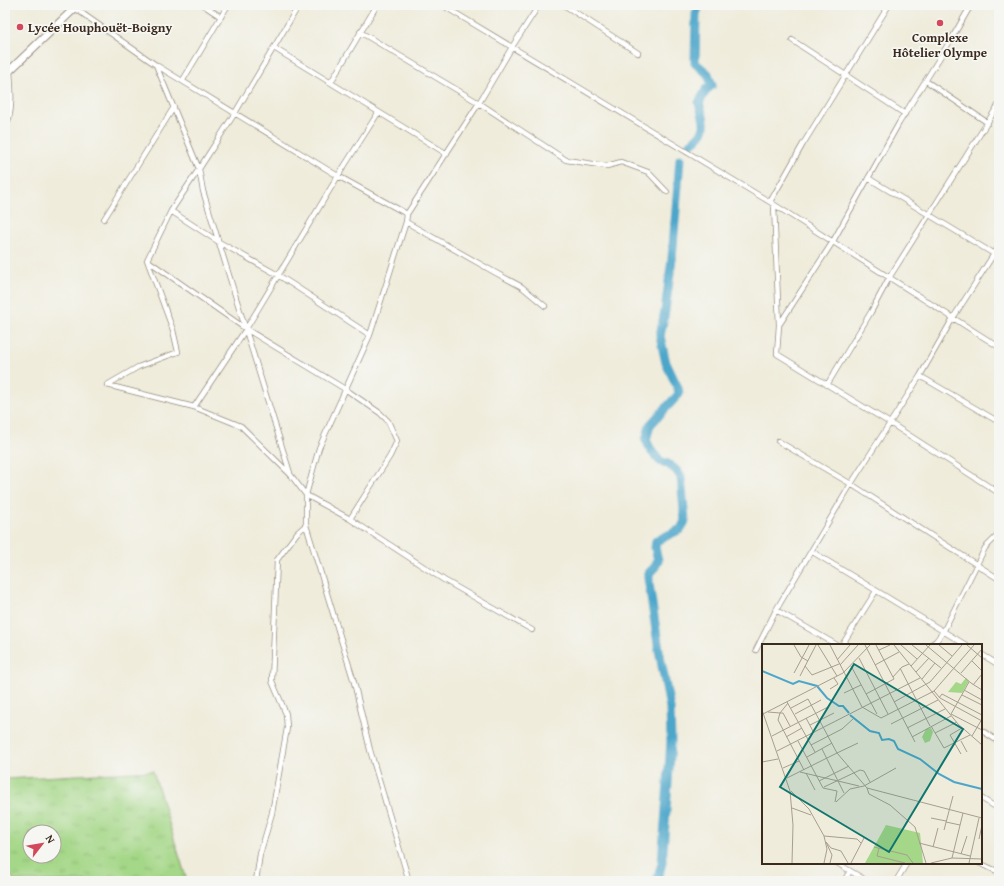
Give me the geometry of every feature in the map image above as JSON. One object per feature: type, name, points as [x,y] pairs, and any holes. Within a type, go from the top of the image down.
[{"type":"main road","points":[[7,73],[77,7]]},
{"type":"street","points":[[203,5],[221,17]]},
{"type":"street","points":[[183,80],[228,5]]},
{"type":"street","points":[[299,5],[235,113],[170,211],[147,260],[173,330],[178,352],[138,367],[107,385],[194,407],[241,426],[290,474],[306,495],[350,519],[444,580],[532,630]]},
{"type":"street","points":[[331,82],[377,5]]},
{"type":"street","points":[[409,881],[370,750],[354,682],[306,525],[306,495],[319,448],[370,335],[406,222],[407,214],[447,154],[539,5]]},
{"type":"street","points":[[564,5],[638,53]]},
{"type":"street","points":[[888,5],[803,144],[772,204],[778,325],[777,354],[890,423],[999,493]]},
{"type":"street","points":[[778,325],[832,243],[905,114],[971,5]]},
{"type":"street","points":[[445,6],[772,204],[999,347]]},
{"type":"street","points":[[77,7],[156,65],[183,80],[338,176],[407,214]]},
{"type":"street","points":[[360,32],[479,103],[566,160],[607,166],[621,162],[648,172],[667,192]]},
{"type":"street","points":[[792,40],[905,114]]},
{"type":"street","points":[[274,48],[447,154]]},
{"type":"street","points":[[156,65],[199,169],[203,192],[290,474]]},
{"type":"street","points":[[5,127],[11,105],[12,89],[7,73]]},
{"type":"street","points":[[926,81],[988,123]]},
{"type":"street","points":[[827,385],[871,312],[889,278],[999,104]]},
{"type":"street","points":[[104,219],[174,107]]},
{"type":"street","points":[[194,407],[246,329],[338,176],[378,113]]},
{"type":"street","points":[[868,178],[999,257]]},
{"type":"street","points":[[170,211],[219,242],[278,275],[370,335]]},
{"type":"street","points":[[406,222],[522,286],[545,306]]},
{"type":"street","points":[[756,650],[776,610],[851,484],[920,376],[953,318],[999,246]]},
{"type":"street","points":[[147,260],[246,329],[345,389],[380,413],[388,421],[396,441],[390,456],[350,519]]},
{"type":"street","points":[[920,376],[999,422]]},
{"type":"street","points":[[778,441],[851,484],[999,579]]},
{"type":"street","points":[[256,881],[260,854],[272,813],[287,728],[286,714],[272,681],[277,560],[297,533],[306,525]]},
{"type":"street","points":[[932,644],[943,632],[985,548],[999,534]]},
{"type":"street","points":[[811,551],[964,644]]},
{"type":"street","points":[[843,644],[876,591]]},
{"type":"street","points":[[776,610],[836,644]]},
{"type":"street","points":[[982,655],[999,665]]},
{"type":"street","points":[[982,731],[999,742]]},
{"type":"street","points":[[982,799],[999,809]]},
{"type":"street","points":[[838,864],[867,881]]},
{"type":"street","points":[[896,881],[906,864]]},
{"type":"street","points":[[981,864],[999,872]]},
{"type":"street","points":[[5,868],[9,881]]},
{"type":"street","points":[[844,881],[850,871]]},
{"type":"green space","points":[[153,771],[187,881],[5,881],[5,779]]},
{"type":"waterway","points":[[689,145],[703,131],[704,122],[699,103],[706,90],[712,85],[708,74],[695,63],[696,14],[699,5]]},
{"type":"waterway","points":[[657,881],[662,863],[671,742],[670,708],[659,650],[649,584],[649,573],[655,567],[658,560],[655,548],[656,541],[681,529],[685,521],[681,477],[676,470],[668,464],[660,461],[652,452],[646,440],[650,425],[679,394],[678,388],[666,363],[660,336],[672,259],[680,159]]},
{"type":"place","name":"Complexe Hôtelier Olympe","points":[[940,23]]},
{"type":"place","name":"Lycée Houphouët-Boigny","points":[[20,27]]}]
